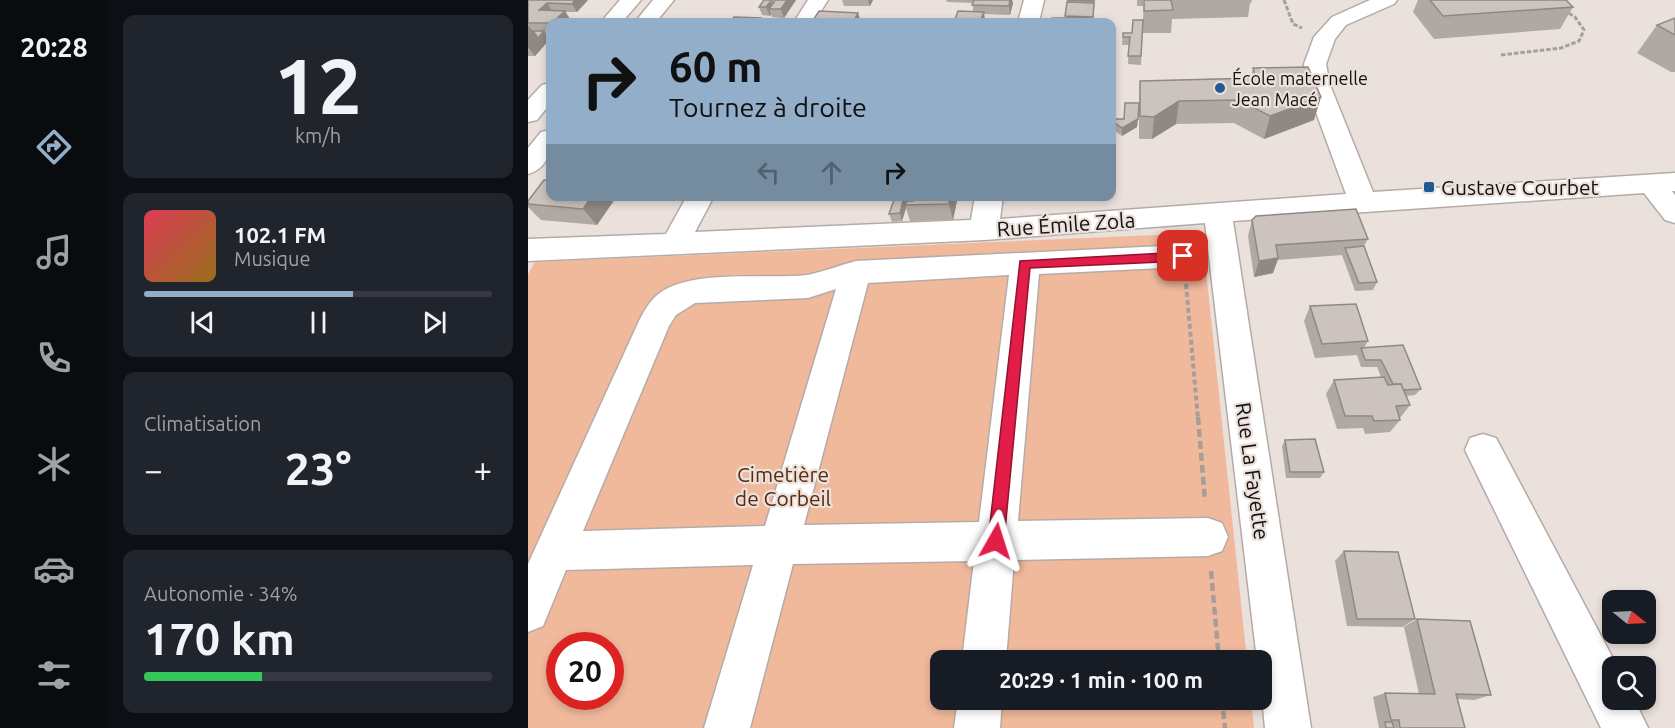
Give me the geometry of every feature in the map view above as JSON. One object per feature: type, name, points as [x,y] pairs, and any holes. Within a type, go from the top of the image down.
[{"type":"street","points":[[615,18],[631,0]]},
{"type":"street","points":[[648,18],[664,0]]},
{"type":"street","points":[[807,18],[818,0]]},
{"type":"street","points":[[1030,18],[1034,0]]},
{"type":"street","points":[[1364,202],[1318,85],[1315,64],[1325,37],[1339,21],[1387,0]]},
{"type":"street","points":[[528,115],[546,95]]},
{"type":"street","points":[[528,165],[546,143]]},
{"type":"street","points":[[1663,183],[1675,213]]},
{"type":"street","name":"Rue Émile Zola","points":[[528,250],[984,230],[1663,183]]},
{"type":"street","points":[[675,243],[698,201]]},
{"type":"street","points":[[984,230],[988,201]]},
{"type":"street","name":"Rue La Fayette","points":[[1218,214],[1288,728]]},
{"type":"street","points":[[528,611],[655,321],[665,306],[676,298],[714,288],[808,285],[856,272],[1183,256]]},
{"type":"street","points":[[985,650],[1024,264]]},
{"type":"street","points":[[727,728],[856,272]]},
{"type":"street","points":[[1483,450],[1625,728]]},
{"type":"street","points":[[554,551],[778,544],[1208,537]]},
{"type":"street","points":[[977,728],[979,710]]},
{"type":"path","points":[[1502,55],[1562,48],[1579,41],[1584,30],[1575,17],[1566,11]]},
{"type":"path","points":[[1183,256],[1218,650]]},
{"type":"path","points":[[1223,710],[1225,728]]},
{"type":"green space","name":"Cimetière de Corbeil","points":[[1202,233],[1246,650],[930,650],[930,710],[1252,710],[1254,728],[528,728],[528,274],[535,262]]},
{"type":"building","points":[[528,0],[575,0],[572,4],[547,3],[539,10],[565,11],[557,18],[546,18],[546,23],[528,23]]},
{"type":"building","points":[[764,0],[787,0],[781,9],[769,9],[774,2],[770,2],[766,7],[759,7]]},
{"type":"building","points":[[974,0],[1010,0],[1009,6],[972,5]]},
{"type":"building","points":[[1144,0],[1171,0],[1173,10],[1144,11]]},
{"type":"building","points":[[1430,0],[1566,0],[1573,7],[1443,16]]},
{"type":"building","points":[[1067,2],[1094,3],[1093,17],[1065,16]]},
{"type":"building","points":[[819,11],[858,13],[855,18],[815,18]]},
{"type":"building","points":[[958,11],[984,12],[982,18],[955,18]]},
{"type":"building","points":[[1675,18],[1675,35],[1657,25]]},
{"type":"building","points":[[1133,20],[1143,20],[1141,56],[1128,56],[1130,37],[1123,37],[1123,33],[1132,33]]},
{"type":"building","points":[[533,31],[544,31],[538,38]]},
{"type":"building","points":[[1308,67],[1321,97],[1270,116],[1239,100],[1179,101],[1154,117],[1140,116],[1140,81],[1256,78],[1253,68]]},
{"type":"building","points":[[1125,103],[1139,103],[1138,119],[1122,128],[1116,124],[1116,119],[1124,119]]},
{"type":"building","points":[[544,180],[546,180],[546,201],[589,201],[583,209],[528,204]]},
{"type":"building","points":[[894,201],[903,201],[900,213],[889,214]]},
{"type":"building","points":[[907,201],[949,201],[949,204],[905,205]]},
{"type":"building","points":[[1356,209],[1368,239],[1276,245],[1278,258],[1259,261],[1252,220],[1256,216]]},
{"type":"building","points":[[1364,246],[1377,282],[1359,283],[1345,248]]},
{"type":"building","points":[[1356,304],[1368,341],[1322,344],[1310,306]]},
{"type":"building","points":[[1403,345],[1421,389],[1403,390],[1401,384],[1393,384],[1381,360],[1365,360],[1361,348]]},
{"type":"building","points":[[1384,377],[1388,385],[1401,384],[1410,405],[1396,406],[1400,420],[1374,421],[1372,416],[1345,416],[1334,380]]},
{"type":"building","points":[[1315,439],[1324,472],[1290,472],[1285,440]]},
{"type":"building","points":[[1344,551],[1398,552],[1415,619],[1357,619]]},
{"type":"building","points":[[1417,619],[1470,621],[1491,695],[1456,694],[1465,728],[1400,728],[1399,720],[1391,720],[1385,693],[1435,694]]},
{"type":"building","points":[[1385,722],[1392,722],[1394,728],[1386,728]]},
{"type":"place","name":"École maternelle Jean Macé","points":[[1220,88]]},
{"type":"place","name":"Gustave Courbet","points":[[1429,187]]},
{"type":"route","points":[[996,541],[1024,264],[1183,256]]}]
